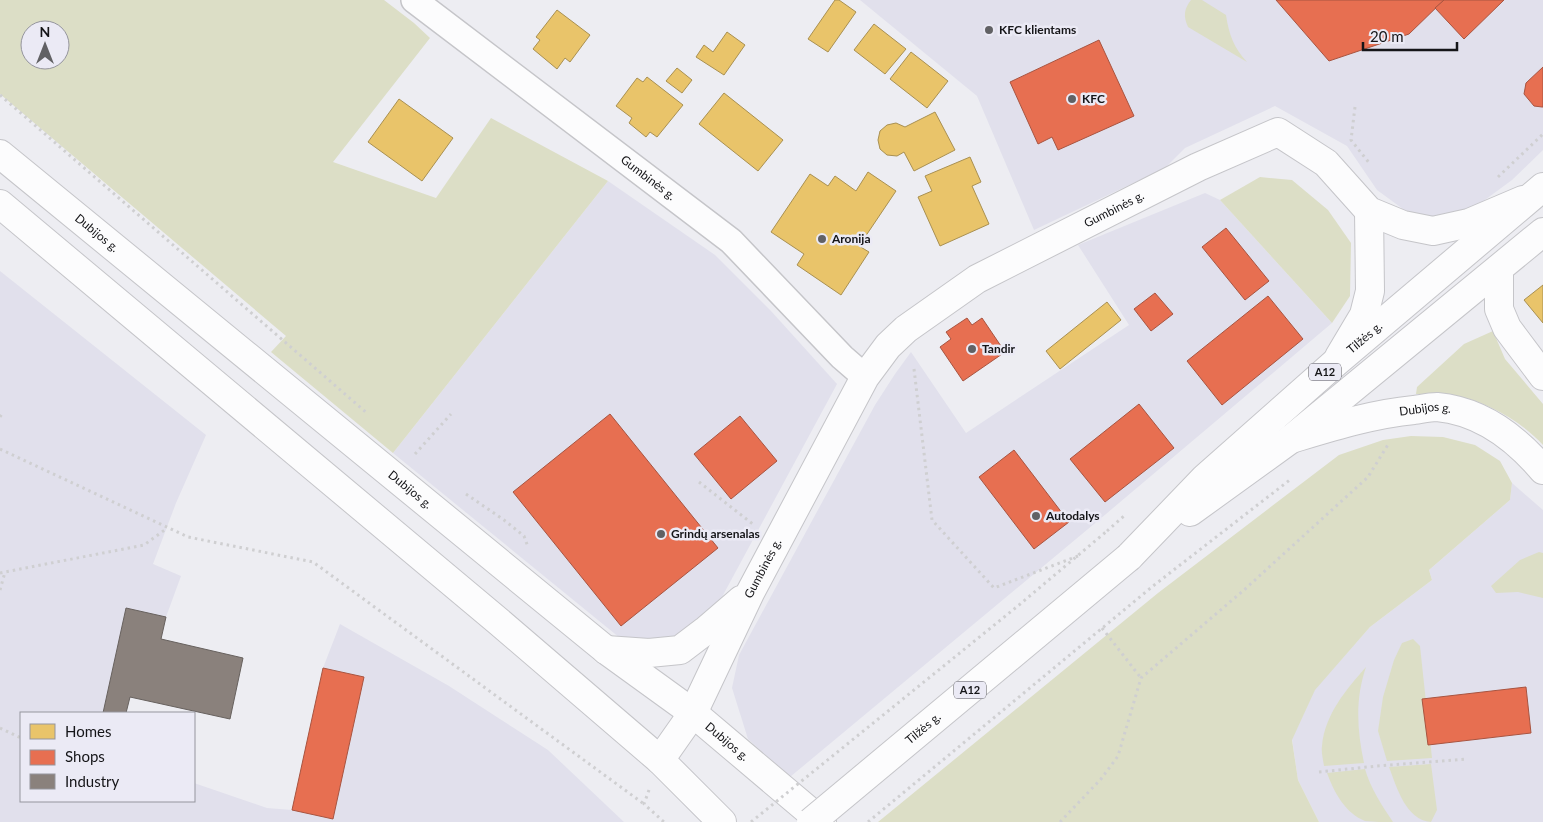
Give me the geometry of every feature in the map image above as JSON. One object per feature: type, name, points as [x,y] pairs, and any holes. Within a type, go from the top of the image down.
[{"type":"main road","name":"Gumbinės g.","points":[[660,760],[693,714],[776,542],[865,377],[888,346],[906,328],[977,278],[1198,167],[1278,132],[1326,163],[1369,211]]},
{"type":"main road","name":"Dubijos g.","points":[[0,154],[606,650],[693,714],[822,822]]},
{"type":"main road","points":[[1334,363],[1364,315],[1370,291],[1369,211],[1403,225],[1433,231],[1469,223],[1537,192]]},
{"type":"main road","name":"Tilžės g.","points":[[1129,557],[1205,478],[1334,363],[1537,192]]},
{"type":"main road","points":[[0,204],[498,621],[660,760],[722,822]]},
{"type":"main road","name":"Tilžės g.","points":[[811,822],[1129,557],[1291,439],[1543,232]]},
{"type":"main road","points":[[1500,269],[1499,309],[1507,328],[1543,376]]},
{"type":"main road","name":"Dubijos g.","points":[[1291,439],[1364,418],[1398,411],[1436,407],[1461,412],[1483,421],[1510,436],[1529,453],[1543,470]]},
{"type":"main road","points":[[606,650],[649,653],[680,650],[750,593]]},
{"type":"street","name":"Gumbinės g.","points":[[414,0],[731,241],[842,357],[865,377]]},
{"type":"path","points":[[1355,107],[1351,140],[1373,167]]},
{"type":"path","points":[[914,369],[932,520],[994,588],[1078,556]]},
{"type":"path","points":[[1060,822],[1101,779],[1118,756],[1141,678],[1244,590],[1368,478],[1386,449],[1394,431],[1398,411]]},
{"type":"path","points":[[0,417],[2,412]]},
{"type":"path","points":[[415,454],[450,414]]},
{"type":"path","points":[[0,449],[188,537],[313,562],[644,804]]},
{"type":"path","points":[[868,822],[1153,586],[1294,476]]},
{"type":"path","points":[[699,482],[776,542]]},
{"type":"path","points":[[0,573],[144,545],[166,528]]},
{"type":"path","points":[[751,822],[1107,531]]},
{"type":"path","points":[[0,590],[5,572]]},
{"type":"path","points":[[1102,628],[1141,678]]},
{"type":"path","points":[[0,728],[20,738]]},
{"type":"path","points":[[1319,772],[1467,759]]},
{"type":"shaded area","points":[[860,0],[1543,0],[1543,150],[1512,180],[1463,216],[1432,220],[1403,209],[1377,190],[1347,146],[1275,106],[1185,148],[1165,168],[1034,230],[977,96]]},
{"type":"shaded area","points":[[608,181],[715,255],[771,311],[837,384],[722,597],[703,623],[675,643],[620,638],[393,453]]},
{"type":"shaded area","points":[[1205,193],[1220,200],[1332,323],[790,777],[748,739],[732,688],[739,655],[875,405],[895,374],[911,352],[966,433],[1129,325],[1078,245]]},
{"type":"shaded area","points":[[0,271],[206,435],[176,503],[153,564],[181,576],[166,617],[126,608],[103,712],[20,712],[20,802],[195,802],[195,783],[267,808],[292,810],[323,668],[340,624],[449,686],[548,750],[624,822],[0,822]]},
{"type":"shaded area","points":[[1512,483],[1543,510],[1543,822],[1319,822],[1298,780],[1292,739],[1315,689],[1370,627],[1432,580],[1429,570],[1510,500]]},
{"type":"green space","points":[[0,0],[384,0],[430,38],[333,162],[436,198],[491,118],[608,181],[393,453],[271,352],[286,336],[0,94]]},
{"type":"green space","points":[[1191,0],[1202,0],[1226,15],[1233,41],[1247,62],[1188,27],[1185,13]]},
{"type":"green space","points":[[1260,177],[1292,180],[1328,210],[1351,243],[1350,296],[1332,323],[1220,200]]},
{"type":"green space","points":[[1493,331],[1505,359],[1543,404],[1543,445],[1513,420],[1477,402],[1448,394],[1416,394],[1417,387],[1464,344]]},
{"type":"green space","points":[[1411,436],[1443,437],[1475,445],[1500,461],[1512,483],[1510,500],[1429,570],[1432,580],[1370,627],[1315,690],[1292,740],[1298,780],[1319,822],[878,822],[1158,593],[1339,455],[1383,440]]},
{"type":"green space","points":[[1539,552],[1543,553],[1543,598],[1518,592],[1496,593],[1491,586],[1520,560]]},
{"type":"green space","points":[[1413,639],[1420,646],[1432,758],[1387,761],[1378,731],[1383,697],[1394,660],[1402,643]]},
{"type":"green space","points":[[1366,667],[1360,691],[1358,715],[1364,763],[1324,766],[1322,748],[1327,723],[1344,694]]},
{"type":"green space","points":[[1431,764],[1437,810],[1431,822],[1415,816],[1409,809],[1399,793],[1389,767]]},
{"type":"green space","points":[[1365,769],[1373,789],[1393,822],[1365,821],[1352,813],[1341,801],[1327,773]]},
{"type":"building: Homes","points":[[835,0],[839,0],[856,12],[828,52],[808,39]]},
{"type":"building: Homes","points":[[557,10],[590,35],[570,62],[565,58],[557,69],[533,49],[540,40],[536,37]]},
{"type":"building: Homes","points":[[874,24],[906,49],[885,74],[854,50]]},
{"type":"building: Homes","points":[[727,32],[745,45],[724,75],[696,57],[704,45],[713,52]]},
{"type":"building: Homes","points":[[911,52],[948,81],[927,108],[890,79]]},
{"type":"building: Homes","points":[[677,68],[692,80],[682,93],[666,81]]},
{"type":"building: Homes","points":[[647,77],[683,105],[657,137],[650,132],[646,137],[629,123],[632,118],[616,106],[637,78],[643,82]]},
{"type":"building: Homes","points":[[724,93],[783,140],[758,171],[699,124]]},
{"type":"building: Homes","points":[[399,99],[453,138],[422,181],[368,142]]},
{"type":"building: Homes","points":[[935,112],[955,150],[914,171],[904,152],[897,156],[887,155],[880,149],[878,140],[880,131],[887,125],[896,123],[905,127]]},
{"type":"building: Homes","points":[[970,157],[981,182],[972,186],[989,224],[940,246],[918,197],[932,191],[925,176]]},
{"type":"building: Homes","name":"Aronija","points":[[868,172],[896,191],[859,246],[869,252],[841,295],[797,265],[804,254],[771,232],[810,174],[828,186],[835,176],[856,191]]},
{"type":"building: Homes","points":[[1543,285],[1543,323],[1524,300]]},
{"type":"building: Homes","points":[[1107,302],[1121,320],[1060,369],[1046,351]]},
{"type":"building: Shops","points":[[1276,0],[1444,0],[1409,34],[1329,61]]},
{"type":"building: Shops","points":[[1444,0],[1504,0],[1464,39],[1435,8]]},
{"type":"building: Shops","name":"KFC","points":[[1099,40],[1134,116],[1058,150],[1052,137],[1038,144],[1010,82]]},
{"type":"building: Shops","points":[[1543,67],[1543,107],[1534,106],[1524,94],[1526,83]]},
{"type":"building: Shops","points":[[1226,228],[1269,281],[1245,300],[1202,247]]},
{"type":"building: Shops","points":[[1155,293],[1173,314],[1151,331],[1134,309]]},
{"type":"building: Shops","points":[[1268,296],[1303,339],[1222,405],[1187,361]]},
{"type":"building: Shops","name":"Tandir","points":[[967,318],[972,325],[982,318],[1005,352],[963,381],[940,347],[951,339],[946,332]]},
{"type":"building: Shops","points":[[1139,404],[1174,448],[1105,502],[1070,459]]},
{"type":"building: Shops","points":[[610,414],[718,548],[621,626],[513,492]]},
{"type":"building: Shops","points":[[740,416],[777,461],[731,499],[694,454]]},
{"type":"building: Shops","points":[[1014,450],[1069,522],[1034,549],[979,477]]},
{"type":"building: Shops","points":[[323,668],[364,677],[333,819],[292,810]]},
{"type":"building: Shops","points":[[1526,687],[1531,733],[1428,745],[1422,699]]},
{"type":"building: Industry","points":[[126,608],[166,617],[161,639],[243,658],[230,719],[130,697],[126,712],[103,712]]},
{"type":"place","name":"KFC klientams","points":[[989,30]]},
{"type":"place","name":"KFC","points":[[1072,99]]},
{"type":"place","name":"Aronija","points":[[822,239]]},
{"type":"place","name":"Tandir","points":[[972,349]]},
{"type":"place","name":"Autodalys","points":[[1036,516]]},
{"type":"place","name":"Grindų arsenalas","points":[[661,534]]}]
